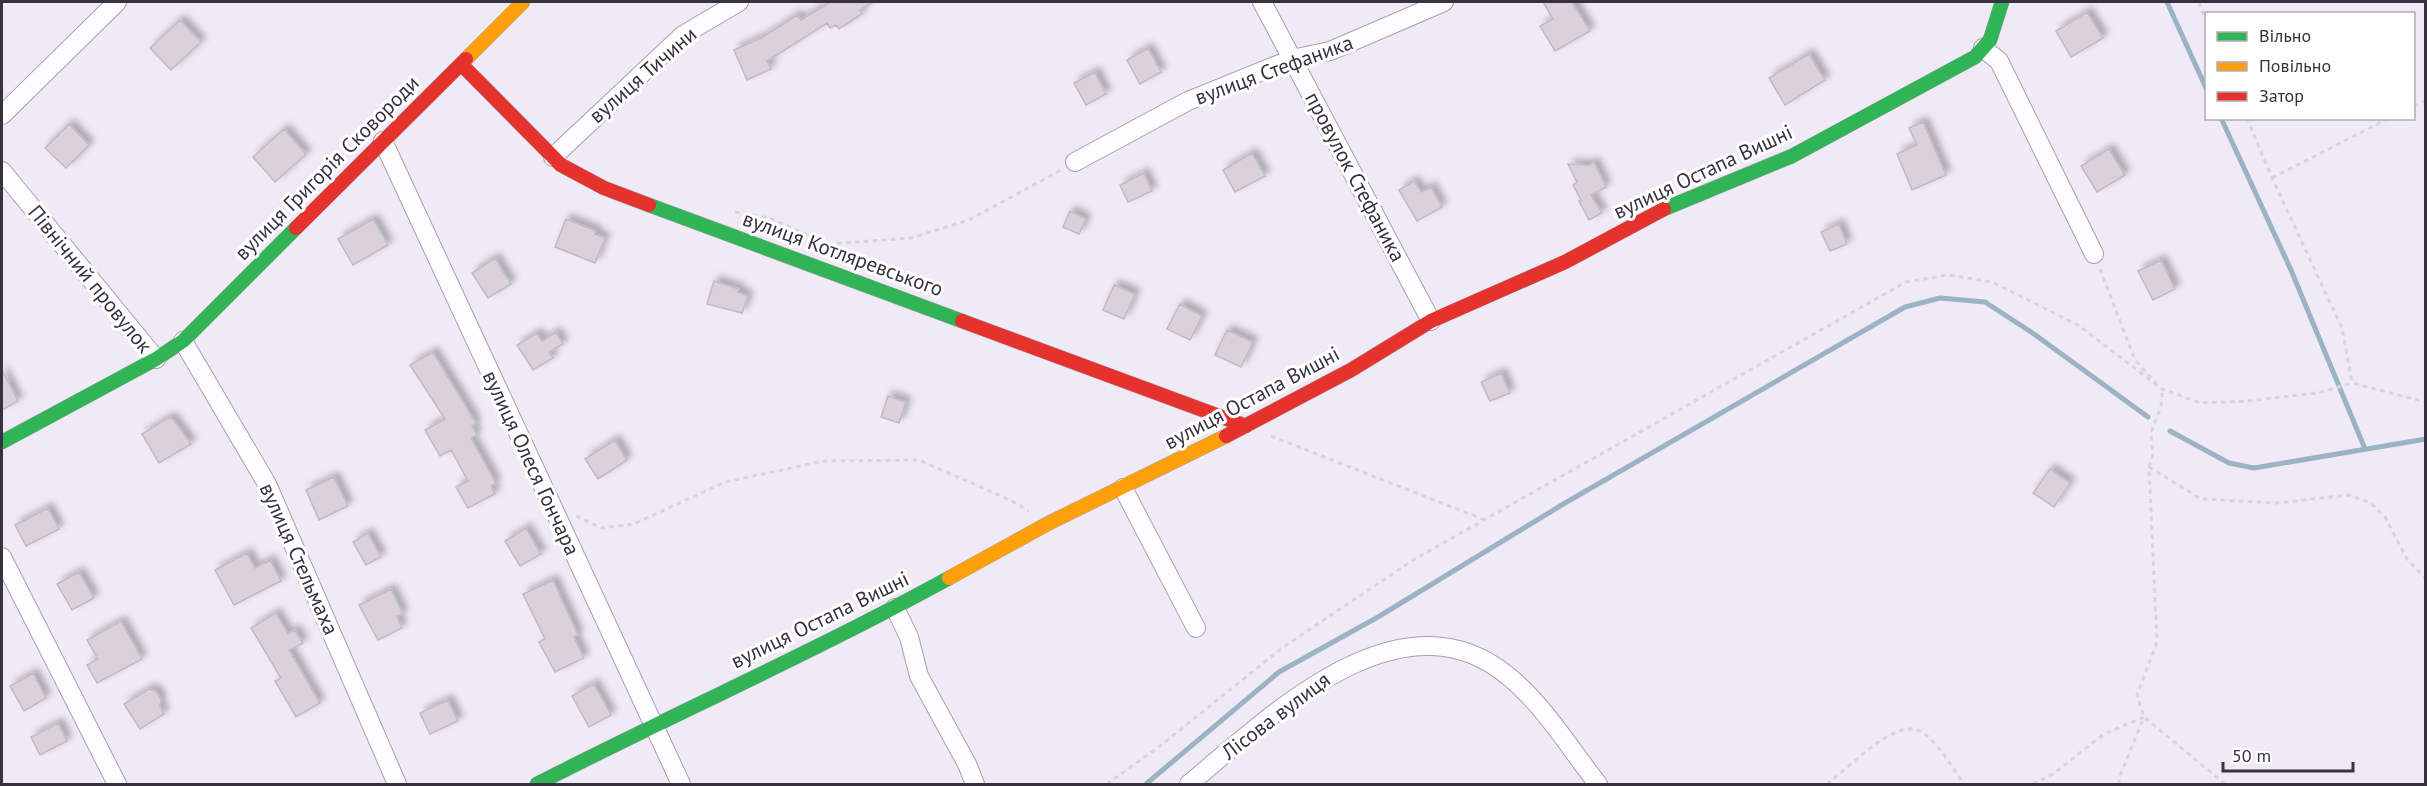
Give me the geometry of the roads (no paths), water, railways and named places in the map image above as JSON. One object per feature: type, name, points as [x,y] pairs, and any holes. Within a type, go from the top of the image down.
[{"type":"street","points":[[2,115],[117,2]]},
{"type":"street","name":"вулиця Григорія Сковороди","points":[[2,442],[156,359],[183,341],[523,2]]},
{"type":"street","name":"вулиця Тичини","points":[[553,157],[683,35],[739,2]]},
{"type":"street","name":"провулок Стефаника","points":[[1262,2],[1431,321]]},
{"type":"street","name":"вулиця Стефаника","points":[[1075,162],[1188,101],[1292,59],[1330,51],[1444,2]]},
{"type":"street","points":[[2002,2],[1990,40],[1983,48],[1998,62],[2094,254]]},
{"type":"street","name":"вулиця Остапа Вишні","points":[[537,784],[652,725],[895,608],[1049,523],[1246,426],[1351,370],[1431,321],[1565,262],[1662,210],[1792,156],[1975,57],[1983,48]]},
{"type":"street","name":"вулиця Котляревського","points":[[461,64],[561,165],[604,188],[1246,426]]},
{"type":"street","name":"вулиця Олеся Гончара","points":[[383,141],[681,784]]},
{"type":"street","name":"Північний провулок","points":[[2,171],[156,359]]},
{"type":"street","name":"вулиця Стельмаха","points":[[183,341],[267,484],[397,784]]},
{"type":"street","points":[[1123,488],[1196,628]]},
{"type":"street","points":[[2,557],[117,784]]},
{"type":"street","points":[[895,608],[909,637],[919,676],[967,764],[975,784]]},
{"type":"street","name":"Лісова вулиця","points":[[1189,784],[1304,691],[1335,672],[1372,656],[1413,648],[1435,647],[1446,647],[1477,658],[1508,675],[1537,706],[1598,784]]},
{"type":"waterway","points":[[2167,2],[2205,86]]},
{"type":"waterway","points":[[2222,120],[2291,270],[2365,449]]},
{"type":"waterway","points":[[1146,784],[1279,672],[1378,617],[1565,503],[1905,307],[1940,298],[1985,302],[2034,334],[2148,417]]},
{"type":"waterway","points":[[2170,431],[2229,463],[2254,468],[2426,439]]}]
